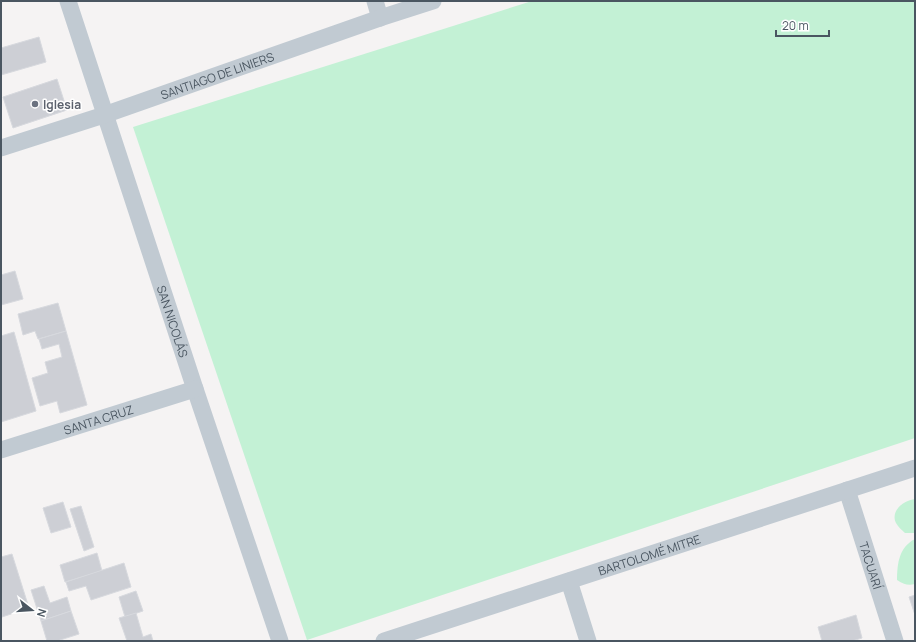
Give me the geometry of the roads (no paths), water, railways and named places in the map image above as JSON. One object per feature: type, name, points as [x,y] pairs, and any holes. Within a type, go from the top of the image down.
[{"type":"street","name":"SAN NICOLÁS","points":[[68,1],[104,115],[280,641]]},
{"type":"street","points":[[375,1],[380,18]]},
{"type":"street","name":"SANTIAGO DE LINIERS","points":[[1,148],[104,115],[380,18],[433,1]]},
{"type":"street","name":"SANTA CRUZ","points":[[1,450],[195,388]]},
{"type":"street","name":"BARTOLOMÉ MITRE","points":[[384,641],[915,468]]},
{"type":"street","name":"TACUARÍ","points":[[847,490],[895,641]]},
{"type":"street","points":[[569,581],[588,641]]},
{"type":"place","name":"Iglesia","points":[[35,104]]}]
